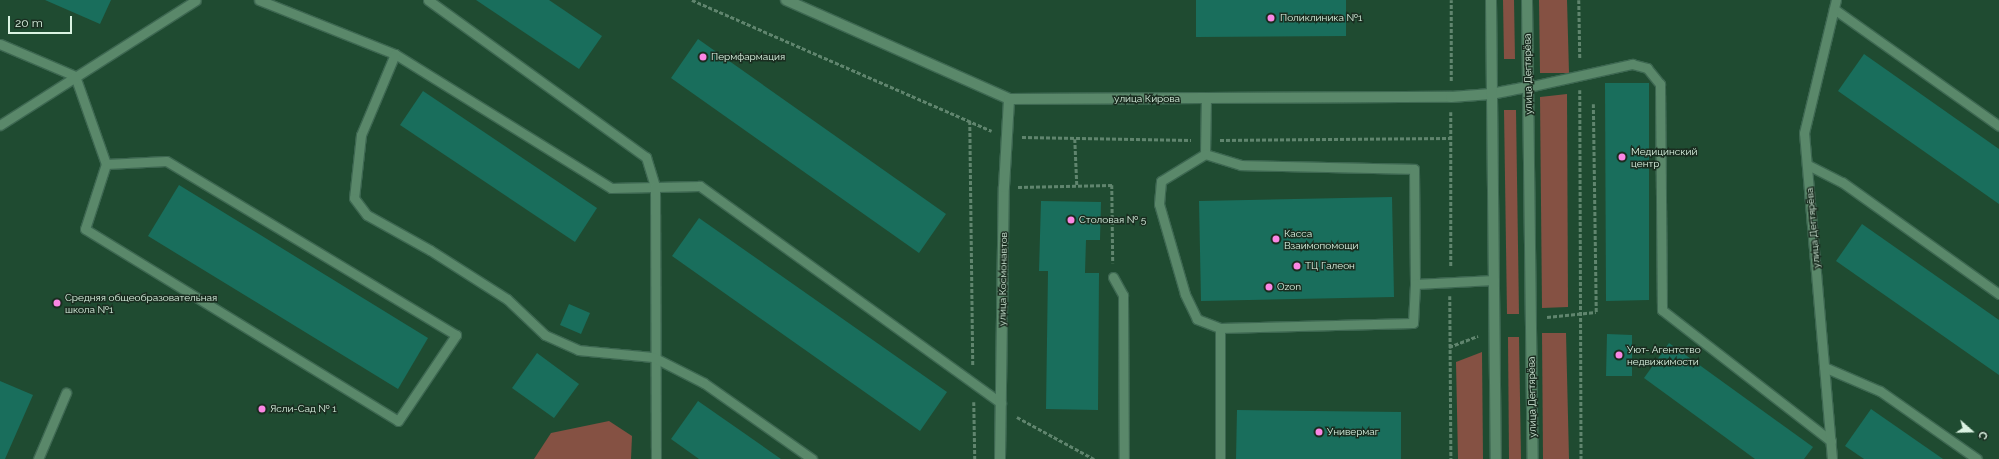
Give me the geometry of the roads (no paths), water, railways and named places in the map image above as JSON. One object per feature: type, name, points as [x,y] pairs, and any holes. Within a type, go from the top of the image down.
[{"type":"street","name":"улица Кирова","points":[[786,0],[1009,99],[1451,97],[1491,94],[1528,87]]},
{"type":"street","points":[[1491,0],[1496,459]]},
{"type":"street","name":"улица Дегтярёва","points":[[1527,0],[1533,459]]},
{"type":"street","name":"улица Космонавтов","points":[[1000,459],[1004,187],[1009,99]]},
{"type":"lane","points":[[0,125],[196,0]]},
{"type":"lane","points":[[259,0],[395,54],[611,188],[700,186],[1001,402]]},
{"type":"lane","points":[[428,0],[646,158],[655,186],[653,357],[656,459]]},
{"type":"lane","points":[[1835,5],[1999,126]]},
{"type":"lane","name":"улица Дегтярёва","points":[[1832,459],[1808,165],[1804,133],[1835,5]]},
{"type":"lane","points":[[0,44],[75,76],[106,164],[85,229],[398,421],[456,335],[166,161],[106,164]]},
{"type":"lane","points":[[395,54],[361,135],[354,198],[367,216],[430,250],[507,299],[545,335],[578,350],[653,357],[704,383],[812,459]]},
{"type":"lane","points":[[1528,87],[1580,74],[1632,64],[1647,68],[1660,84],[1662,310],[1831,441]]},
{"type":"lane","points":[[1205,154],[1206,99]]},
{"type":"lane","points":[[1205,154],[1241,165],[1414,169],[1414,284],[1413,323],[1220,328],[1197,319],[1185,294],[1159,204],[1162,181],[1205,154]]},
{"type":"lane","points":[[1808,165],[1842,182],[1999,294]]},
{"type":"lane","points":[[1113,277],[1123,295],[1124,459]]},
{"type":"lane","points":[[1414,284],[1494,280]]},
{"type":"lane","points":[[1220,328],[1220,459]]},
{"type":"lane","points":[[1824,367],[1880,391],[1976,459]]},
{"type":"lane","points":[[38,459],[66,393]]},
{"type":"place","name":"Поликлиника №1","points":[[1271,18]]},
{"type":"place","name":"Пермфармация","points":[[703,57]]},
{"type":"place","name":"Медицинский центр","points":[[1622,157]]},
{"type":"place","name":"Столовая № 5","points":[[1071,220]]},
{"type":"place","name":"Касса Взаимопомощи","points":[[1276,239]]},
{"type":"place","name":"ТЦ Галеон","points":[[1297,266]]},
{"type":"place","name":"Ozon","points":[[1269,287]]},
{"type":"place","name":"Средняя общеобразовательная школа №1","points":[[57,303]]},
{"type":"place","name":"Уют- Агентство недвижимости","points":[[1619,355]]},
{"type":"place","name":"Ясли-Сад № 1","points":[[262,409]]},
{"type":"place","name":"Универмаг","points":[[1319,432]]}]
